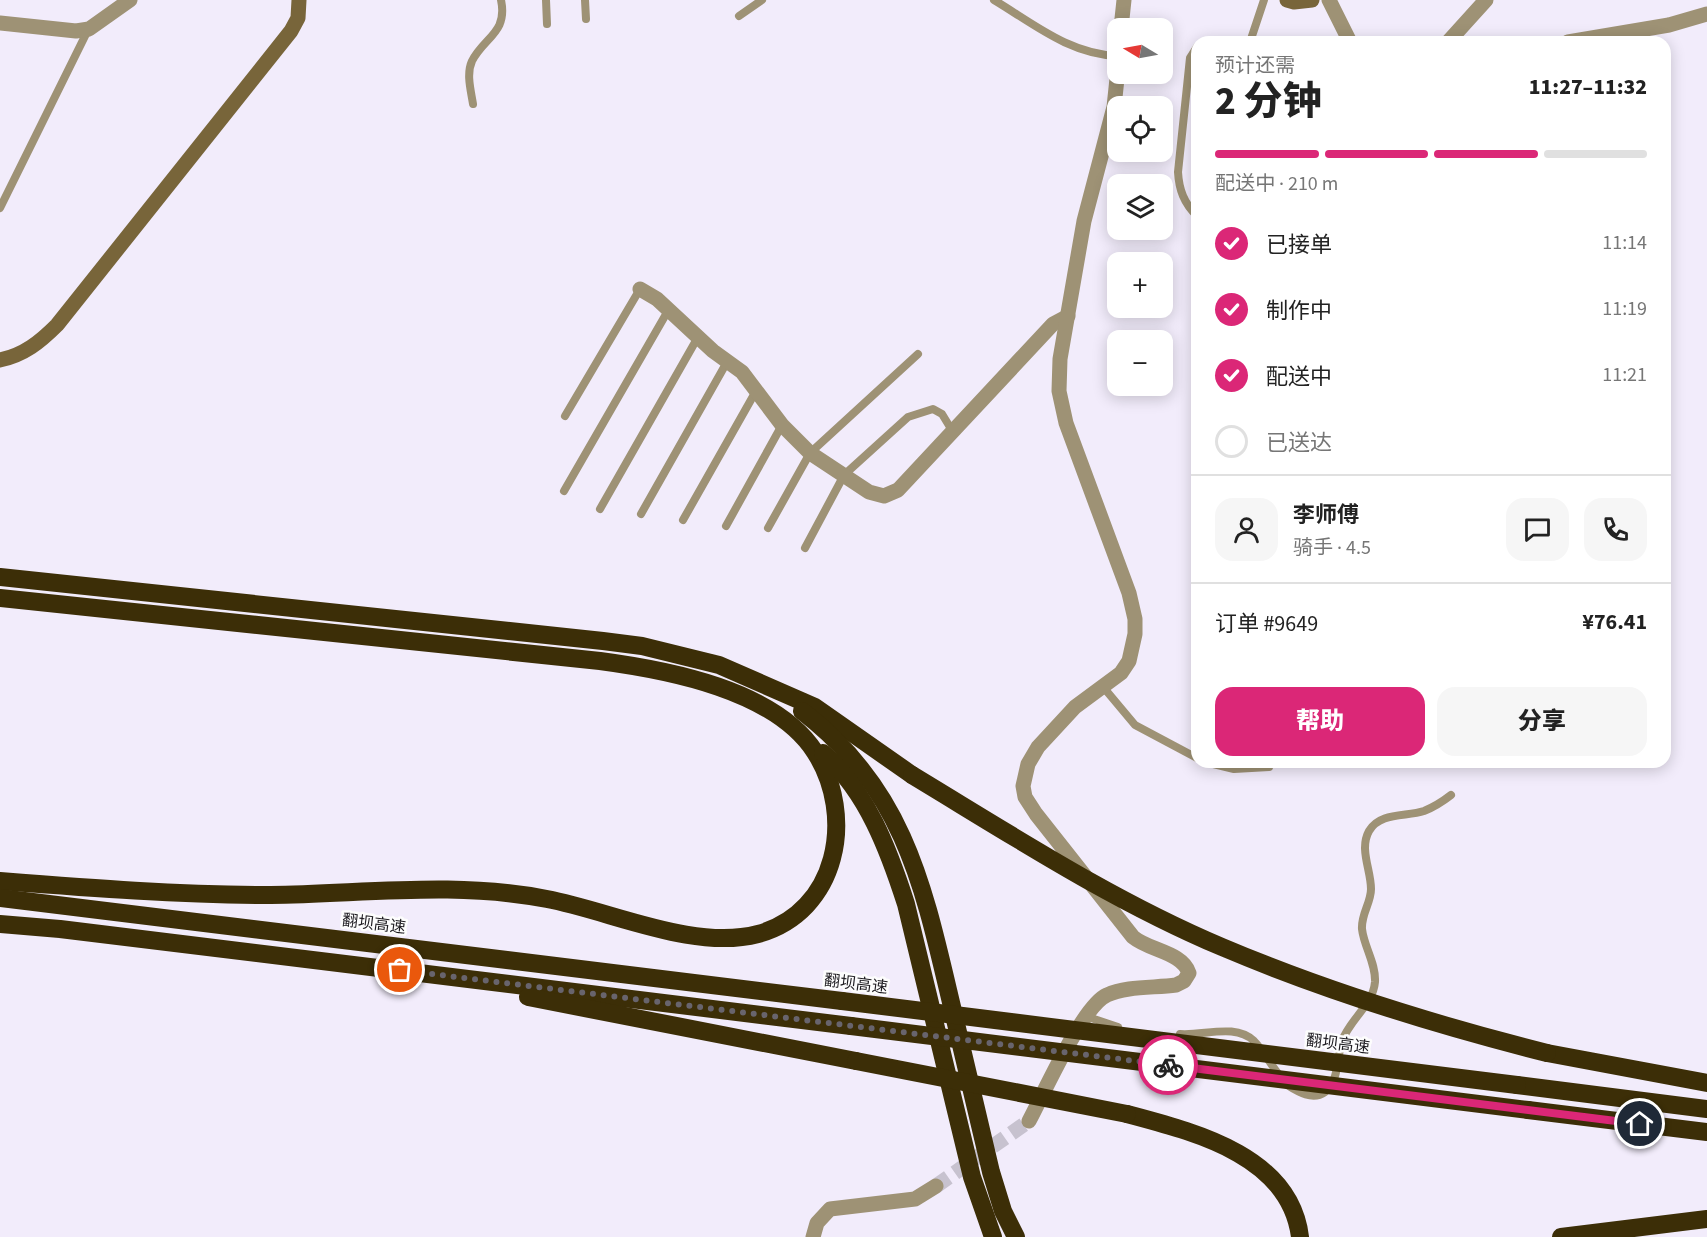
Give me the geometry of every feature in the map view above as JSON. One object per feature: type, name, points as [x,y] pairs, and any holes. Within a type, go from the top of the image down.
[{"type":"highway","points":[[0,577],[642,646],[719,665],[815,707],[912,775],[1068,869],[1142,909],[1221,947],[1382,1008],[1547,1053],[1707,1083]]},
{"type":"highway","points":[[0,598],[638,666],[709,683],[772,712],[800,732],[829,758],[849,782],[883,838],[906,904],[972,1178],[993,1237]]},
{"type":"highway","points":[[755,681],[794,705],[841,745],[865,773],[902,832],[926,899],[991,1172],[1003,1211],[1016,1237]]},
{"type":"highway","points":[[0,881],[267,895],[466,890],[545,899],[689,934],[739,938],[780,925],[798,912],[813,896],[833,857],[838,834],[838,811],[833,789],[825,769],[800,732]]},
{"type":"highway","name":"翻坝高速","points":[[0,897],[1707,1109]]},
{"type":"highway","points":[[0,924],[376,968],[1707,1132]]},
{"type":"highway","points":[[376,968],[1127,1114],[1204,1138],[1241,1155],[1274,1179],[1290,1201],[1300,1237]]},
{"type":"highway","points":[[1561,1237],[1707,1219]]},
{"type":"street","points":[[0,23],[76,31],[89,29],[130,0]]},
{"type":"street","points":[[0,360],[23,353],[40,342],[57,325],[291,31],[298,18],[299,0]]},
{"type":"street","points":[[1122,18],[1124,0]]},
{"type":"street","points":[[1287,0],[1312,0]]},
{"type":"street","points":[[1329,0],[1347,36]]},
{"type":"street","points":[[1453,36],[1486,0]]},
{"type":"street","points":[[1607,36],[1669,25],[1707,14]]},
{"type":"street","points":[[1029,1121],[1085,1016],[1097,1000],[1105,995],[1176,985],[1184,981],[1189,973],[1186,964],[1179,959],[1152,950],[1133,937],[1025,797],[1024,775],[1038,747],[1076,707],[1121,673],[1129,661],[1133,648],[1135,620],[1129,593],[1061,408],[1060,367],[1084,221],[1114,106],[1116,84]]},
{"type":"street","points":[[640,289],[657,298],[698,337],[742,372],[782,425],[810,453],[869,492],[891,494],[953,432],[1053,324],[1068,316]]},
{"type":"street","points":[[813,1237],[817,1223],[830,1209],[915,1199],[936,1186]]},
{"type":"lane","points":[[473,104],[469,76],[472,61],[499,28],[504,12],[501,0]]},
{"type":"lane","points":[[546,0],[547,24]]},
{"type":"lane","points":[[585,0],[586,19]]},
{"type":"lane","points":[[739,16],[762,0]]},
{"type":"lane","points":[[994,0],[1074,48],[1095,55],[1107,56]]},
{"type":"lane","points":[[1252,36],[1264,0]]},
{"type":"lane","points":[[0,208],[89,29]]},
{"type":"lane","points":[[1191,56],[1178,171],[1179,190],[1191,210]]},
{"type":"lane","points":[[564,416],[640,289]]},
{"type":"lane","points":[[564,491],[669,309]]},
{"type":"lane","points":[[600,509],[698,337]]},
{"type":"lane","points":[[768,528],[810,453],[918,354]]},
{"type":"lane","points":[[641,514],[728,362]]},
{"type":"lane","points":[[683,520],[757,389]]},
{"type":"lane","points":[[805,548],[844,476],[908,417],[933,409],[942,414],[953,432]]},
{"type":"lane","points":[[726,526],[782,425]]},
{"type":"lane","points":[[1104,688],[1135,725],[1191,755]]},
{"type":"lane","points":[[1230,768],[1252,768]]},
{"type":"lane","points":[[1085,1016],[1113,1026],[1176,1034],[1192,1035],[1225,1031],[1244,1034],[1255,1042],[1286,1084],[1299,1092],[1313,1096],[1324,1093],[1333,1084],[1346,1031],[1373,992],[1373,966],[1362,930],[1364,914],[1371,894],[1365,844],[1369,831],[1378,821],[1422,812],[1438,805],[1451,795]]},
{"type":"tunnel","points":[[936,1186],[1029,1121]]},
{"type":"way so far","points":[[400,970],[1168,1065]]},
{"type":"route","points":[[1168,1065],[1640,1124]]}]
